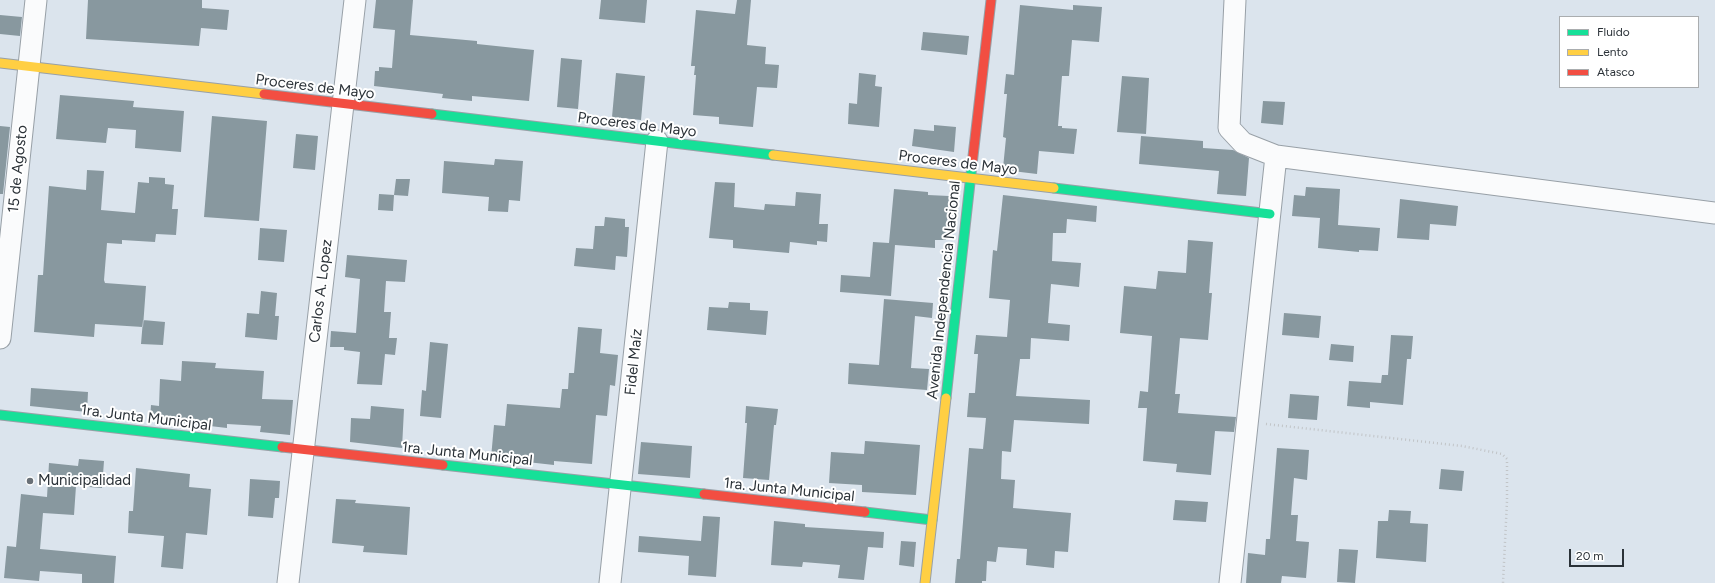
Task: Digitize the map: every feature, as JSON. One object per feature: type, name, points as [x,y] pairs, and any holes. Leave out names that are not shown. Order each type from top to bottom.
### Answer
[{"type":"street","name":"15 de Agosto","points":[[0,338],[36,0]]},
{"type":"street","name":"Carlos A. Lopez","points":[[288,583],[355,0]]},
{"type":"street","name":"Avenida Independencia Nacional","points":[[925,583],[991,0]]},
{"type":"street","points":[[1235,0],[1229,128],[1243,143],[1276,156],[1715,214]]},
{"type":"street","name":"Proceres de Mayo","points":[[0,63],[343,105],[1270,214]]},
{"type":"street","name":"Fidel Maíz","points":[[610,583],[657,141]]},
{"type":"street","points":[[1230,583],[1276,156]]},
{"type":"street","name":"1ra. Junta Municipal","points":[[0,415],[932,520]]},
{"type":"path","points":[[1247,422],[1462,446],[1502,454],[1507,459],[1507,501],[1503,583]]},
{"type":"building","points":[[88,0],[202,0],[202,8],[229,10],[227,30],[201,28],[199,46],[86,39]]},
{"type":"building","points":[[376,0],[413,0],[410,35],[477,41],[477,44],[534,50],[529,101],[472,96],[472,101],[442,98],[443,94],[374,86],[375,71],[379,71],[379,67],[392,68],[395,30],[373,28]]},
{"type":"building","points":[[601,0],[647,0],[645,23],[599,19]]},
{"type":"building","points":[[737,0],[751,0],[747,45],[766,47],[765,64],[779,65],[777,88],[757,87],[753,127],[719,124],[719,117],[693,115],[696,75],[694,75],[695,66],[691,66],[696,10],[735,14]]},
{"type":"building","points":[[1020,5],[1073,10],[1073,5],[1102,7],[1099,42],[1072,40],[1069,76],[1062,76],[1058,126],[1062,126],[1062,128],[1077,129],[1074,154],[1039,151],[1037,174],[1004,170],[1003,168],[1006,138],[1003,137],[1007,94],[1004,94],[1006,74],[1014,75]]},
{"type":"building","points":[[0,15],[22,17],[20,36],[0,34]]},
{"type":"building","points":[[923,32],[969,36],[967,55],[921,50]]},
{"type":"building","points":[[561,58],[582,60],[578,109],[557,107]]},
{"type":"building","points":[[616,73],[645,76],[641,120],[612,117]]},
{"type":"building","points":[[859,73],[876,75],[875,86],[882,87],[879,127],[848,124],[849,103],[857,104]]},
{"type":"building","points":[[1122,76],[1149,78],[1146,134],[1117,132]]},
{"type":"building","points":[[60,95],[134,101],[133,107],[184,111],[181,152],[135,148],[136,130],[108,128],[106,143],[56,139]]},
{"type":"building","points":[[1263,101],[1285,102],[1283,125],[1261,123]]},
{"type":"building","points":[[212,116],[267,121],[259,221],[204,217]]},
{"type":"building","points":[[934,125],[956,127],[954,152],[912,146],[914,129],[934,131]]},
{"type":"building","points":[[0,126],[10,127],[3,194],[0,194]]},
{"type":"building","points":[[296,134],[318,136],[315,170],[293,168]]},
{"type":"building","points":[[1141,136],[1203,141],[1203,148],[1233,150],[1249,158],[1246,196],[1217,194],[1219,171],[1139,164]]},
{"type":"building","points":[[495,159],[523,161],[520,201],[509,200],[508,212],[488,211],[489,197],[442,193],[444,161],[494,165]]},
{"type":"building","points":[[87,170],[104,171],[101,210],[135,213],[138,182],[149,183],[149,177],[165,178],[165,184],[174,185],[172,209],[178,209],[176,235],[156,234],[155,242],[122,240],[122,244],[107,243],[105,283],[146,286],[143,327],[95,324],[94,337],[34,332],[38,275],[43,275],[49,186],[86,190]]},
{"type":"building","points":[[396,179],[410,179],[408,196],[394,195]]},
{"type":"building","points":[[715,182],[735,183],[734,207],[764,210],[765,204],[795,206],[796,192],[821,194],[819,224],[828,224],[827,242],[817,241],[817,245],[790,242],[789,253],[733,248],[733,240],[709,238]]},
{"type":"building","points":[[1306,187],[1340,189],[1338,225],[1380,228],[1378,251],[1359,250],[1359,252],[1318,248],[1320,218],[1292,216],[1294,195],[1305,196]]},
{"type":"building","points":[[894,189],[928,192],[928,195],[949,196],[946,240],[935,240],[935,248],[895,245],[891,296],[840,292],[841,275],[870,277],[873,242],[889,243]]},
{"type":"building","points":[[379,194],[394,195],[393,211],[378,210]]},
{"type":"building","points":[[1003,195],[1097,206],[1096,222],[1067,219],[1066,233],[1053,233],[1052,261],[1081,263],[1079,287],[1051,284],[1048,323],[1070,325],[1069,341],[1031,338],[1030,359],[1020,359],[1016,396],[1090,400],[1089,424],[1014,420],[1011,452],[1002,451],[1001,479],[1015,480],[1013,508],[1071,513],[1068,552],[1055,551],[1054,568],[1026,565],[1027,549],[998,547],[996,562],[987,561],[986,581],[982,581],[982,583],[955,583],[957,559],[960,559],[969,448],[983,449],[986,418],[967,417],[969,393],[975,393],[978,354],[974,354],[976,335],[1007,337],[1010,300],[989,298],[993,250],[997,251]]},
{"type":"building","points":[[1400,199],[1458,206],[1456,226],[1430,224],[1429,240],[1397,238]]},
{"type":"building","points":[[605,217],[625,219],[625,227],[629,227],[627,257],[616,256],[615,270],[574,266],[576,248],[593,249],[595,226],[604,226]]},
{"type":"building","points":[[260,228],[287,230],[284,262],[258,260]]},
{"type":"building","points":[[1188,240],[1213,242],[1209,293],[1212,293],[1208,340],[1180,338],[1175,394],[1180,394],[1178,413],[1236,417],[1234,432],[1215,431],[1211,475],[1176,472],[1177,464],[1143,461],[1147,408],[1138,408],[1140,391],[1148,392],[1152,336],[1120,333],[1124,286],[1156,289],[1158,271],[1186,273]]},
{"type":"building","points":[[347,255],[407,260],[405,282],[386,281],[384,312],[391,312],[389,338],[397,338],[395,355],[385,354],[382,385],[357,384],[360,352],[344,350],[344,347],[330,347],[331,331],[356,333],[360,279],[345,277]]},
{"type":"building","points":[[261,291],[277,293],[275,316],[279,316],[277,340],[245,337],[247,313],[259,314]]},
{"type":"building","points":[[884,299],[933,303],[932,318],[915,316],[911,368],[929,369],[927,390],[848,384],[849,363],[879,365]]},
{"type":"building","points":[[729,302],[750,303],[750,310],[768,311],[766,335],[707,330],[709,307],[728,308]]},
{"type":"building","points":[[1284,313],[1321,316],[1319,338],[1282,335]]},
{"type":"building","points":[[143,320],[165,322],[163,345],[141,344]]},
{"type":"building","points":[[578,327],[602,329],[600,353],[618,355],[615,386],[610,385],[607,416],[596,415],[592,464],[554,461],[554,465],[491,458],[494,425],[505,426],[507,404],[560,408],[562,389],[568,389],[569,373],[574,373]]},
{"type":"building","points":[[1391,335],[1413,336],[1411,359],[1407,359],[1403,405],[1370,402],[1370,408],[1347,406],[1349,381],[1381,383],[1382,375],[1388,375]]},
{"type":"building","points":[[430,342],[448,344],[441,418],[420,416],[422,390],[426,391]]},
{"type":"building","points":[[1331,344],[1354,346],[1353,362],[1329,360]]},
{"type":"building","points":[[182,361],[216,363],[215,368],[264,371],[262,399],[293,400],[290,435],[260,432],[261,426],[227,424],[227,428],[150,419],[151,405],[159,406],[160,379],[181,381]]},
{"type":"building","points":[[31,388],[88,392],[87,412],[30,406]]},
{"type":"building","points":[[1290,394],[1319,396],[1317,420],[1288,418]]},
{"type":"building","points":[[371,406],[404,409],[402,448],[350,442],[351,418],[370,419]]},
{"type":"building","points":[[746,406],[778,409],[776,425],[774,425],[769,480],[743,478],[747,423],[745,423]]},
{"type":"building","points":[[865,441],[920,445],[916,495],[862,492],[862,485],[829,483],[831,452],[864,454]]},
{"type":"building","points":[[641,442],[692,446],[690,478],[638,474]]},
{"type":"building","points":[[1277,448],[1309,450],[1307,480],[1294,478],[1291,515],[1298,515],[1296,541],[1309,542],[1306,578],[1282,576],[1281,583],[1246,583],[1248,553],[1265,555],[1266,539],[1270,539]]},
{"type":"building","points":[[79,459],[104,461],[102,488],[76,486],[74,515],[43,513],[40,549],[116,556],[114,583],[82,583],[82,574],[40,571],[39,581],[4,578],[7,546],[16,547],[21,494],[47,497],[49,463],[78,466]]},
{"type":"building","points":[[136,468],[190,474],[189,487],[211,489],[207,535],[186,533],[183,569],[161,567],[164,536],[128,533],[129,511],[133,511]]},
{"type":"building","points":[[1441,469],[1464,471],[1462,491],[1439,489]]},
{"type":"building","points":[[250,479],[280,481],[279,498],[275,498],[273,518],[248,516]]},
{"type":"building","points":[[336,499],[356,500],[355,503],[410,507],[407,555],[363,552],[364,546],[332,543]]},
{"type":"building","points":[[1175,500],[1208,502],[1206,522],[1173,520]]},
{"type":"building","points":[[1389,510],[1411,511],[1410,523],[1428,524],[1426,562],[1376,558],[1378,521],[1388,521]]},
{"type":"building","points":[[703,516],[720,517],[716,577],[688,575],[689,556],[638,552],[639,536],[701,541]]},
{"type":"building","points":[[774,521],[805,524],[805,527],[884,532],[883,548],[868,547],[864,580],[838,578],[840,565],[803,562],[802,567],[771,565]]},
{"type":"building","points":[[901,541],[916,542],[914,567],[899,565]]},
{"type":"building","points":[[1339,549],[1358,550],[1355,583],[1337,582]]},
{"type":"traffic: fast","points":[[432,114],[773,155]]},
{"type":"traffic: fast","points":[[946,398],[972,165]]},
{"type":"traffic: fast","points":[[1054,188],[1270,214]]},
{"type":"traffic: fast","points":[[0,415],[282,447]]},
{"type":"traffic: fast","points":[[443,465],[704,494]]},
{"type":"traffic: fast","points":[[865,512],[932,520]]},
{"type":"traffic: slow","points":[[0,63],[264,94]]},
{"type":"traffic: slow","points":[[773,155],[1054,188]]},
{"type":"traffic: slow","points":[[925,583],[946,398]]},
{"type":"traffic: jam","points":[[972,165],[991,0]]},
{"type":"traffic: jam","points":[[264,94],[432,114]]},
{"type":"traffic: jam","points":[[282,447],[443,465]]},
{"type":"traffic: jam","points":[[704,494],[865,512]]},
{"type":"place","name":"Municipalidad","points":[[30,481]]}]
